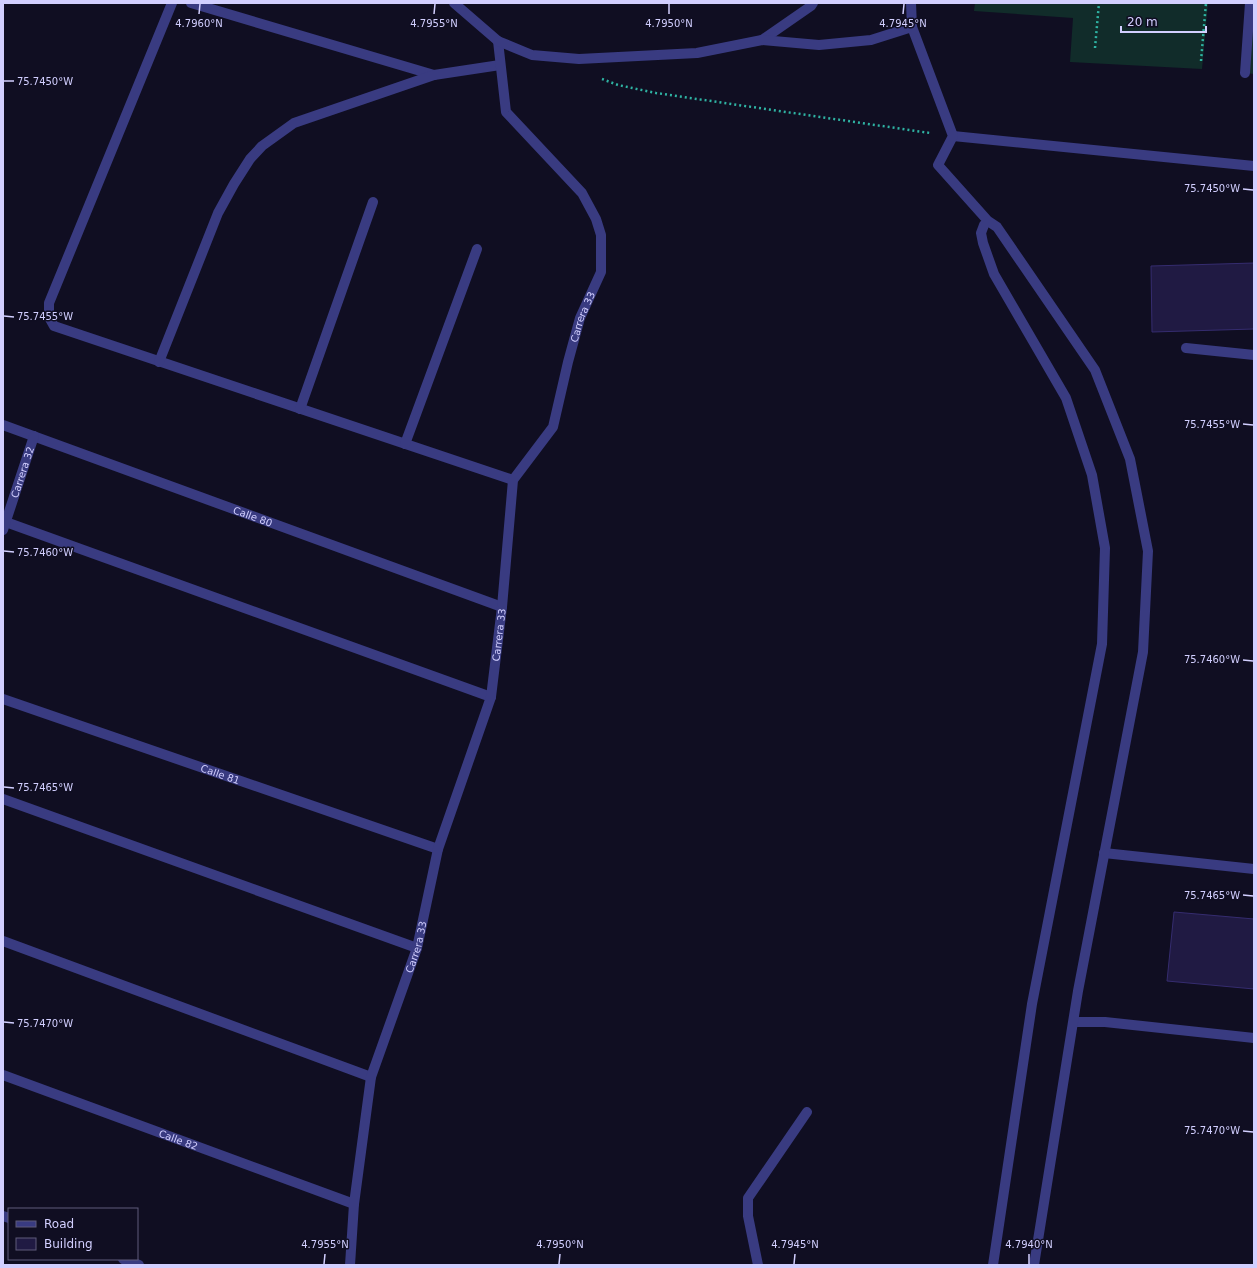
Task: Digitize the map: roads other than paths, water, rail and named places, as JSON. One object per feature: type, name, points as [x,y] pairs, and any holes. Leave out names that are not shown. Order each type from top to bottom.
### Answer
[{"type":"street","points":[[172,3],[49,304],[49,317],[54,326],[513,480]]},
{"type":"street","points":[[191,3],[434,75]]},
{"type":"street","points":[[454,3],[498,41],[532,55],[579,59],[697,53],[762,40],[819,45],[871,40],[912,27]]},
{"type":"street","points":[[762,40],[812,6],[813,3]]},
{"type":"street","points":[[911,3],[912,27],[953,136],[938,165],[988,221],[997,227],[1095,370],[1130,459],[1148,551],[1143,652],[1104,854],[1074,1022],[1034,1265]]},
{"type":"street","points":[[1245,73],[1250,3]]},
{"type":"street","name":"Carrera 33","points":[[350,1265],[354,1204],[371,1077],[417,948],[438,849],[490,697],[502,607],[513,480],[553,427],[580,318],[601,272],[601,235],[596,219],[582,193],[506,112],[498,41]]},
{"type":"street","points":[[159,362],[218,213],[250,158],[262,146],[294,123],[434,75],[500,65]]},
{"type":"street","points":[[953,136],[1254,166]]},
{"type":"street","points":[[300,409],[373,202]]},
{"type":"street","points":[[988,221],[984,225],[981,233],[994,274],[1066,398],[1092,475],[1105,548],[1102,644],[1032,1004],[993,1265]]},
{"type":"street","points":[[405,444],[477,248]]},
{"type":"street","points":[[1186,348],[1254,355]]},
{"type":"street","name":"Calle 80","points":[[3,425],[502,607]]},
{"type":"street","name":"Carrera 32","points":[[4,524],[34,436]]},
{"type":"street","points":[[4,524],[490,697]]},
{"type":"street","name":"Calle 81","points":[[3,699],[438,849]]},
{"type":"street","points":[[3,799],[417,948]]},
{"type":"street","points":[[1104,854],[1254,869]]},
{"type":"street","points":[[3,942],[371,1077]]},
{"type":"street","points":[[1074,1022],[1105,1022],[1254,1038]]},
{"type":"street","name":"Calle 82","points":[[3,1075],[354,1204]]},
{"type":"street","points":[[758,1265],[748,1216],[748,1198],[807,1112]]},
{"type":"street","points":[[126,1260],[139,1265]]}]
